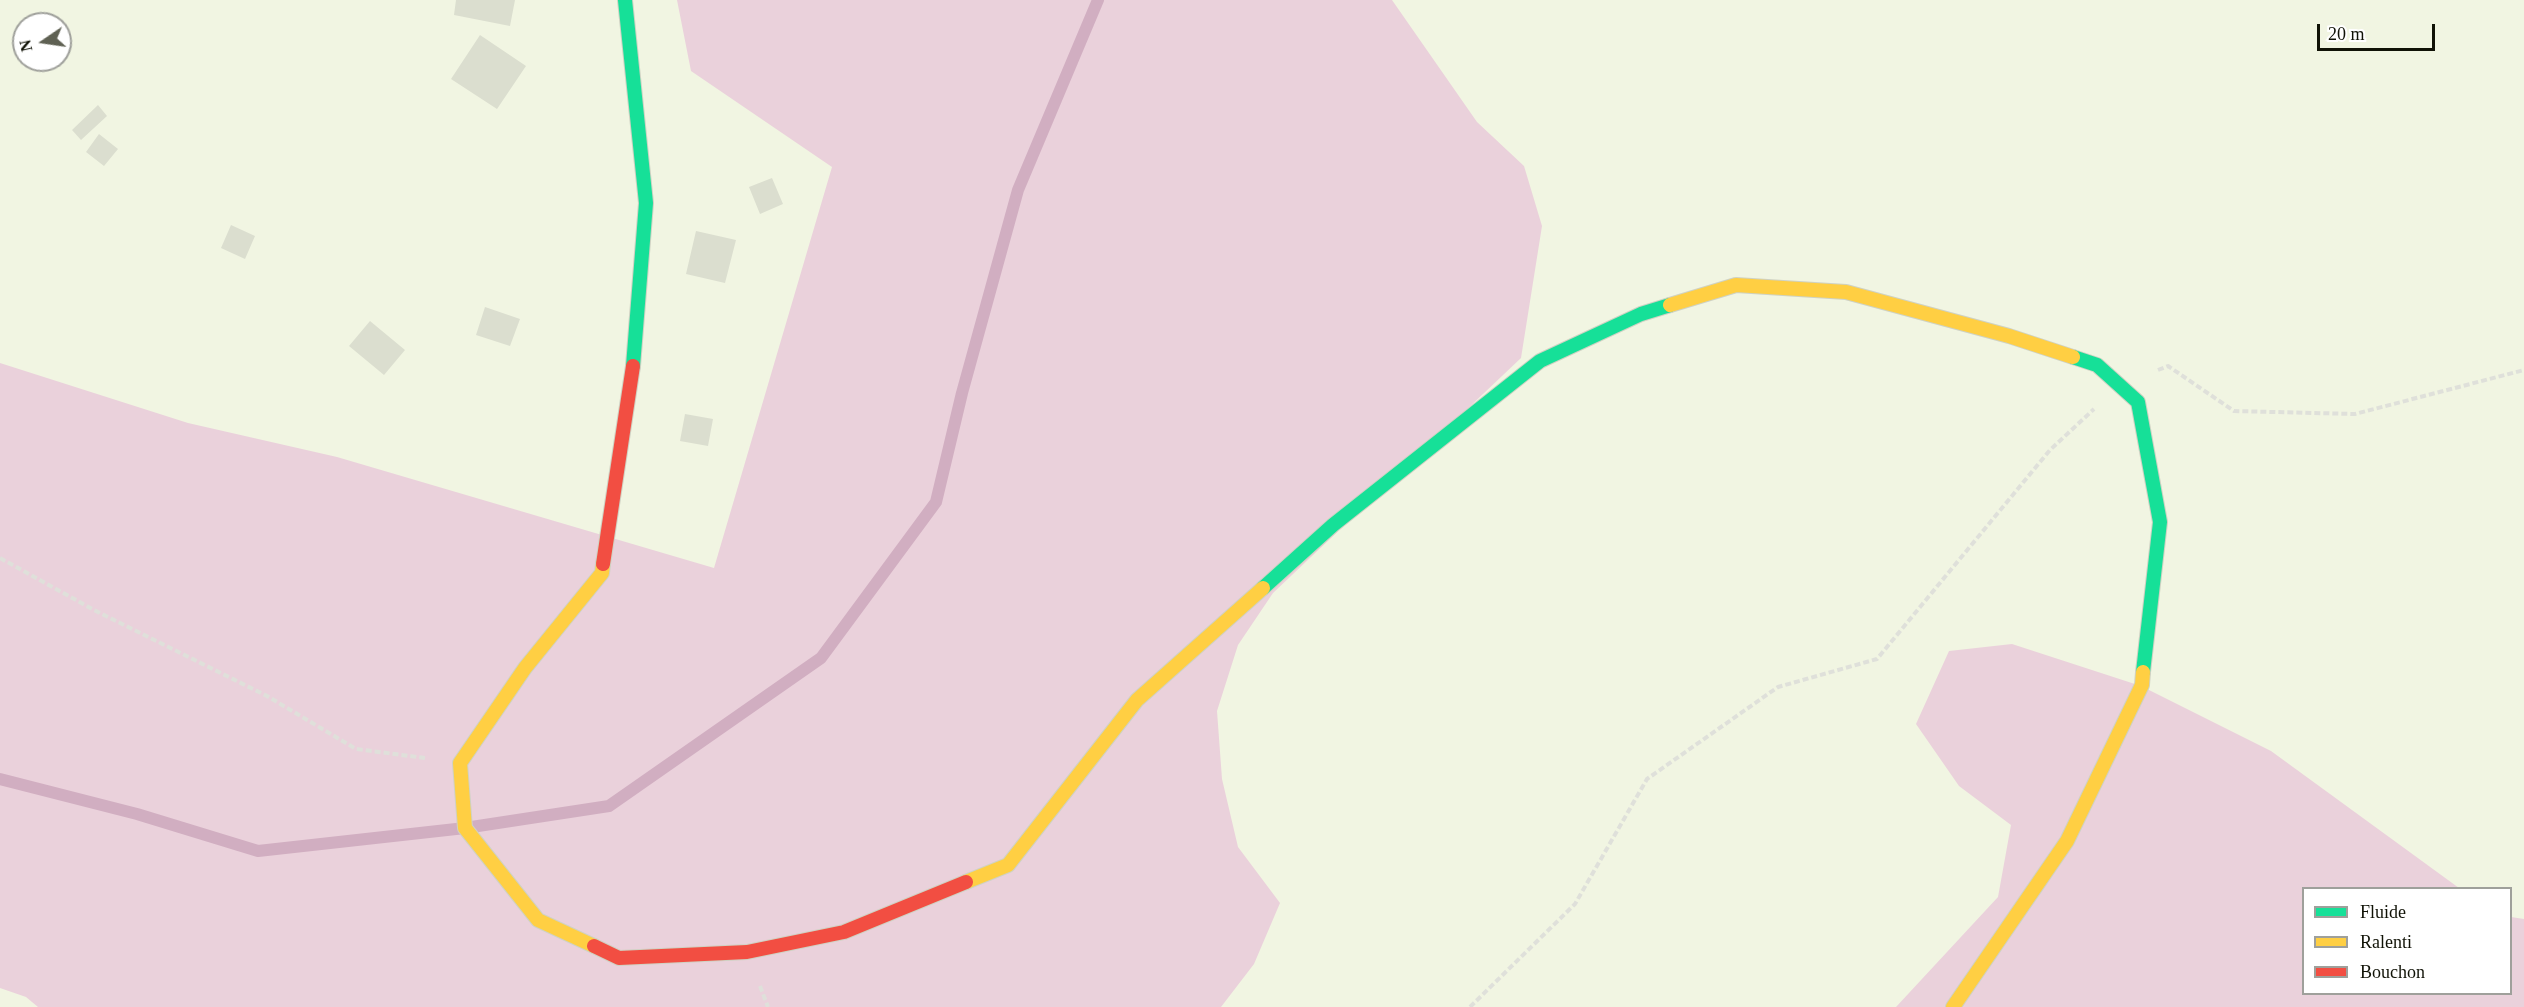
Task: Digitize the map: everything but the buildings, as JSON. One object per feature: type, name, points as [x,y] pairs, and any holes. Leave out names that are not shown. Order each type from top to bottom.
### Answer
[{"type":"street","points":[[625,0],[646,203],[634,362],[602,573],[525,668],[460,763],[465,828],[538,920],[619,958],[747,952],[844,932],[1008,865],[1137,700],[1332,525],[1540,361],[1641,314],[1736,285],[1846,292],[2009,336],[2097,364],[2138,402],[2160,522],[2142,685],[2067,841],[1953,1007]]},
{"type":"path","points":[[1470,1007],[1575,904],[1647,779],[1778,687],[1877,659],[2050,450],[2119,385],[2168,366],[2234,411],[2355,414],[2524,370]]},
{"type":"path","points":[[0,558],[94,610],[267,696],[356,749],[460,763]]},
{"type":"shaded area","points":[[677,0],[1392,0],[1477,122],[1524,166],[1542,226],[1521,358],[1273,593],[1238,645],[1217,711],[1222,779],[1238,847],[1280,903],[1254,964],[1221,1007],[38,1007],[26,997],[0,988],[0,363],[188,423],[337,457],[714,568],[832,167],[691,71]]},
{"type":"shaded area","points":[[2012,644],[2141,686],[2271,751],[2458,887],[2302,887],[2302,995],[2512,995],[2512,917],[2524,919],[2524,1007],[1896,1007],[1998,897],[2011,825],[1959,786],[1916,724],[1949,651]]},
{"type":"waterway","points":[[0,779],[137,814],[258,851],[465,828],[609,806],[821,658],[936,502],[962,393],[1018,190],[1098,0]]},
{"type":"traffic: fast","points":[[625,0],[646,203],[633,366]]},
{"type":"traffic: fast","points":[[1263,588],[1333,525],[1540,361],[1641,314],[1670,305]]},
{"type":"traffic: fast","points":[[2073,357],[2097,365],[2138,402],[2160,522],[2143,672]]},
{"type":"traffic: slow","points":[[1670,305],[1736,285],[1846,292],[2009,336],[2073,357]]},
{"type":"traffic: slow","points":[[594,946],[538,920],[465,828],[460,763],[525,668],[602,573],[603,564]]},
{"type":"traffic: slow","points":[[966,882],[1008,865],[1137,700],[1263,588]]},
{"type":"traffic: slow","points":[[1953,1007],[2067,841],[2142,685],[2143,672]]},
{"type":"traffic: jam","points":[[603,564],[633,366]]},
{"type":"traffic: jam","points":[[594,946],[619,958],[747,952],[844,932],[966,882]]}]
